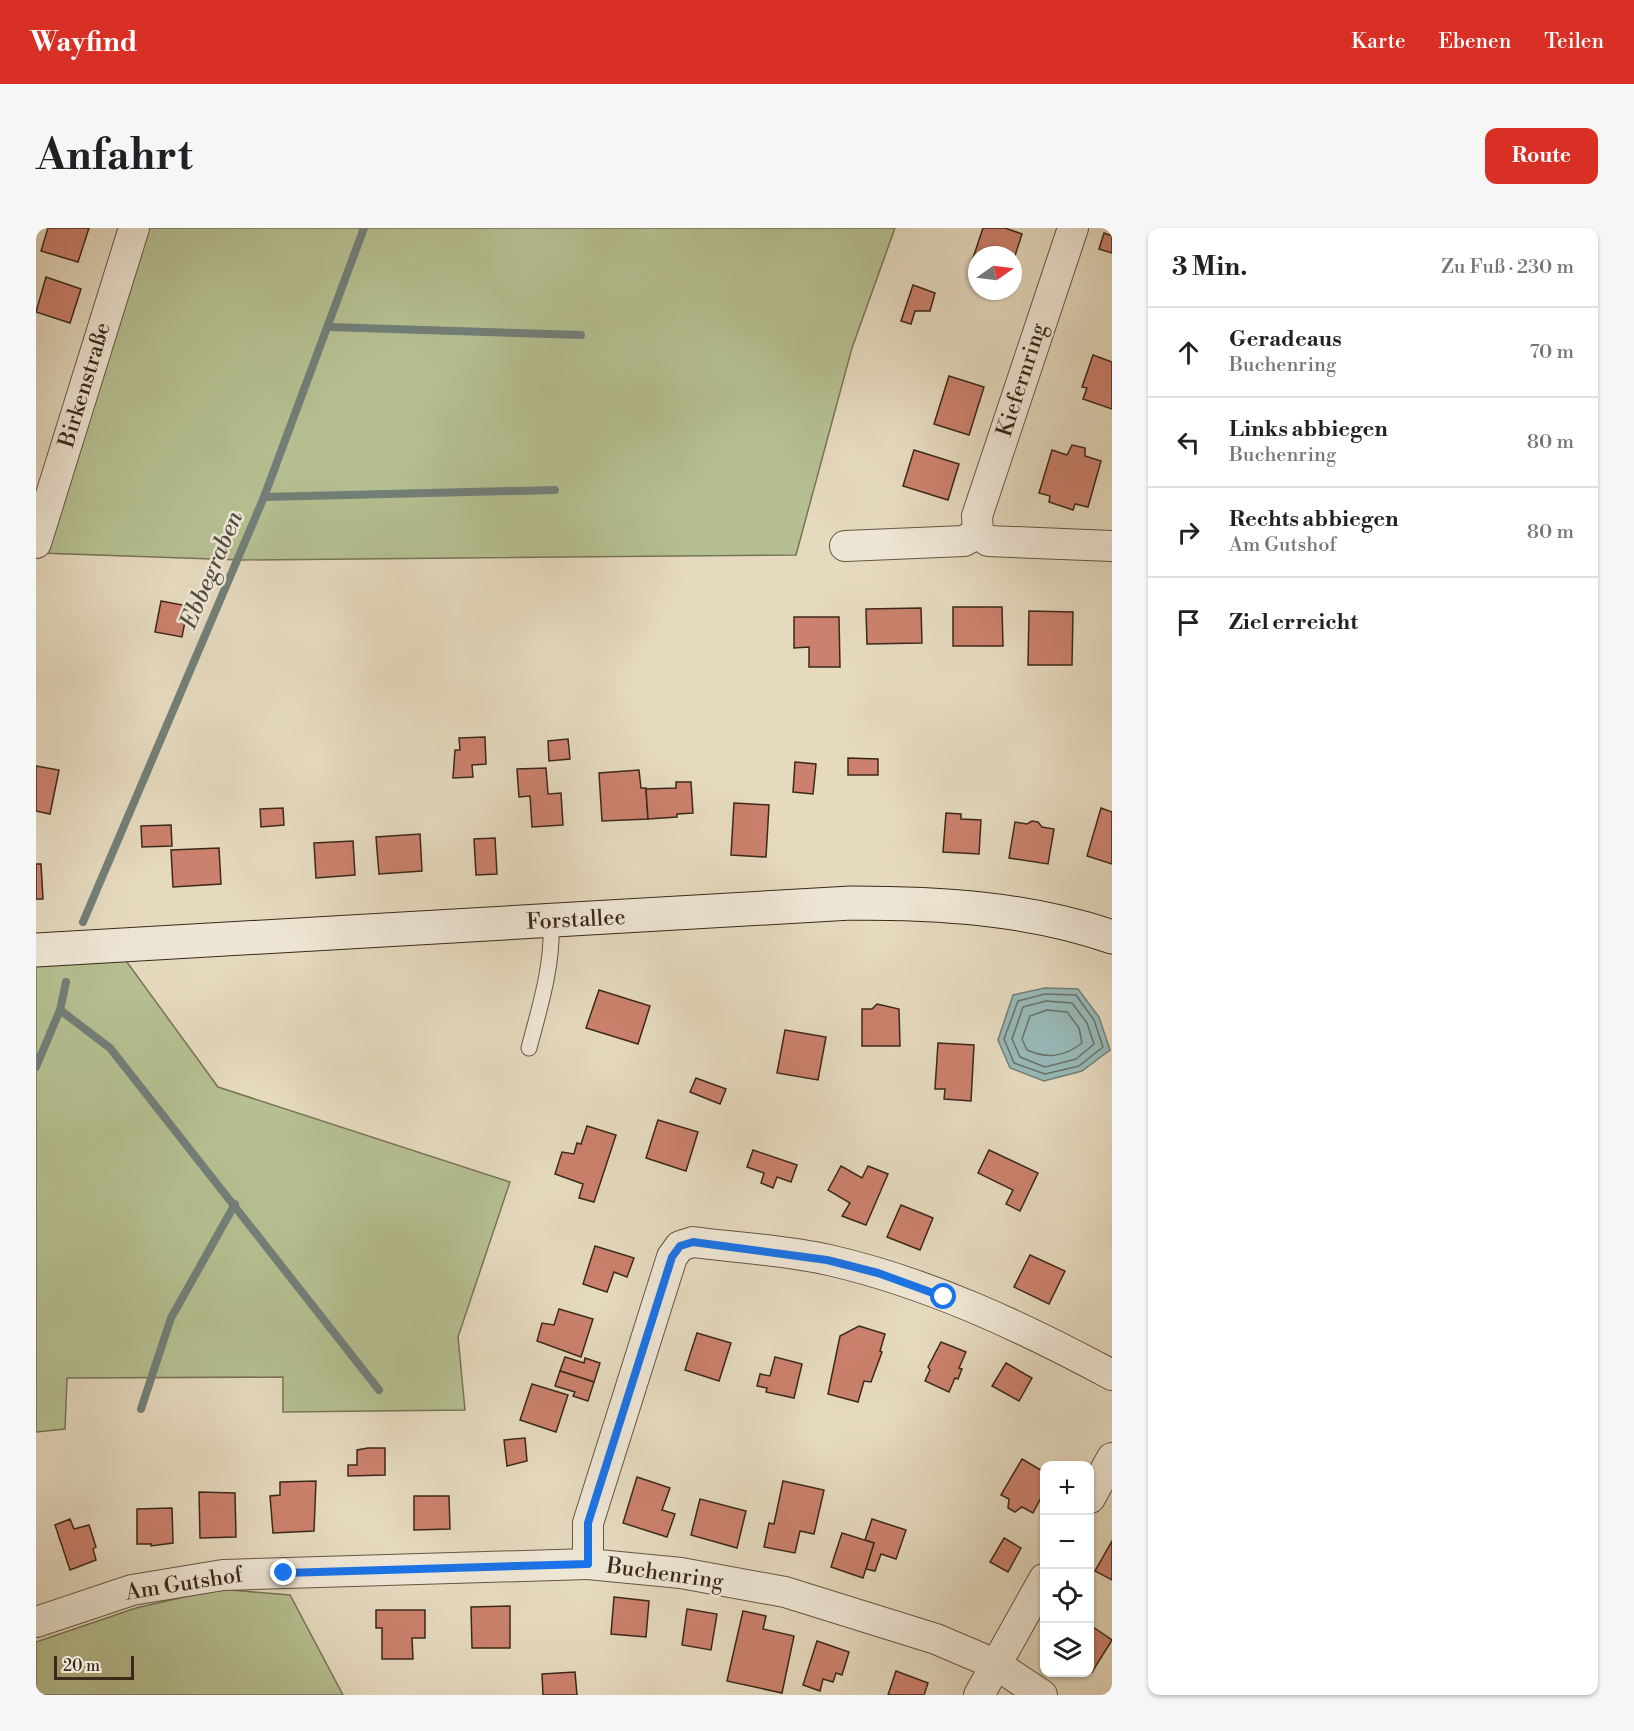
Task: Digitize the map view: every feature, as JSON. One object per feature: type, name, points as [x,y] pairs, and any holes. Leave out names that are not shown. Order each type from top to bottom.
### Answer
[{"type":"street","name":"Birkenstraße","points":[[36,543],[134,228]]},
{"type":"street","name":"Kiefernring","points":[[978,533],[977,516],[1073,228]]},
{"type":"street","points":[[845,546],[964,541],[978,533],[988,541],[1112,546]]},
{"type":"street","name":"Forstallee","points":[[36,950],[837,904],[899,903],[943,905],[1038,917],[1112,937]]},
{"type":"street","name":"Buchenring","points":[[1042,1695],[997,1665],[936,1639],[785,1592],[681,1574],[588,1564],[588,1523],[672,1257],[680,1246],[693,1242],[827,1260],[878,1273],[995,1316],[1049,1341],[1112,1375]]},
{"type":"street","points":[[1094,1489],[1112,1458]]},
{"type":"street","name":"Am Gutshof","points":[[36,1622],[132,1590],[223,1575],[588,1564]]},
{"type":"street","points":[[979,1695],[1040,1586]]},
{"type":"lane","points":[[529,1048],[549,971],[552,947],[551,922]]},
{"type":"green space","points":[[143,228],[895,228],[852,348],[796,555],[241,560],[40,553]]},
{"type":"green space","points":[[124,958],[218,1087],[510,1182],[458,1337],[465,1410],[283,1412],[283,1377],[67,1378],[65,1429],[36,1432],[36,964]]},
{"type":"green space","points":[[219,1589],[290,1595],[343,1695],[36,1695],[36,1642],[136,1608]]},
{"type":"water","points":[[1045,988],[1078,989],[1099,1017],[1110,1050],[1082,1071],[1044,1081],[1010,1068],[998,1040],[1013,995]]},
{"type":"building","points":[[48,228],[89,228],[78,262],[41,251]]},
{"type":"building","points":[[983,228],[1005,228],[1022,234],[1018,246],[977,246]]},
{"type":"building","points":[[1104,233],[1112,236],[1112,253],[1099,249]]},
{"type":"building","points":[[46,277],[81,289],[70,323],[36,312]]},
{"type":"building","points":[[913,285],[935,293],[930,311],[915,311],[911,324],[901,321]]},
{"type":"building","points":[[1093,355],[1112,362],[1112,409],[1083,399],[1087,388],[1082,387]]},
{"type":"building","points":[[949,376],[984,387],[969,435],[934,424]]},
{"type":"building","points":[[1072,445],[1085,448],[1085,456],[1101,461],[1088,507],[1075,504],[1073,510],[1049,502],[1050,496],[1039,493],[1052,450],[1067,455]]},
{"type":"building","points":[[914,450],[959,464],[948,500],[903,486]]},
{"type":"building","points":[[161,601],[188,606],[182,637],[155,632]]},
{"type":"building","points":[[953,607],[1002,607],[1003,646],[953,646]]},
{"type":"building","points":[[921,608],[922,643],[867,644],[866,609]]},
{"type":"building","points":[[1029,611],[1073,612],[1072,665],[1028,665]]},
{"type":"building","points":[[794,617],[839,617],[840,667],[809,667],[809,647],[794,648]]},
{"type":"building","points":[[485,737],[486,764],[472,765],[473,777],[453,778],[455,750],[460,750],[459,738]]},
{"type":"building","points":[[568,739],[570,759],[549,761],[548,741]]},
{"type":"building","points":[[848,758],[878,759],[878,775],[848,775]]},
{"type":"building","points":[[795,762],[816,764],[813,794],[793,792]]},
{"type":"building","points":[[36,766],[59,770],[50,814],[36,811]]},
{"type":"building","points":[[546,768],[548,794],[561,793],[563,825],[532,827],[530,796],[519,797],[517,769]]},
{"type":"building","points":[[639,770],[641,788],[646,788],[648,819],[602,821],[599,773]]},
{"type":"building","points":[[676,782],[691,782],[693,813],[677,814],[677,817],[648,819],[646,789],[676,788]]},
{"type":"building","points":[[734,803],[769,805],[766,857],[731,855]]},
{"type":"building","points":[[283,808],[284,825],[261,827],[260,809]]},
{"type":"building","points":[[1101,808],[1112,812],[1112,864],[1087,856]]},
{"type":"building","points":[[946,813],[961,814],[961,819],[981,820],[979,854],[943,852]]},
{"type":"building","points":[[1032,821],[1038,822],[1042,827],[1054,829],[1048,864],[1009,858],[1015,822],[1027,824]]},
{"type":"building","points":[[171,825],[172,846],[142,847],[141,826]]},
{"type":"building","points":[[420,834],[422,871],[379,874],[376,837]]},
{"type":"building","points":[[495,838],[497,874],[476,875],[474,839]]},
{"type":"building","points":[[353,841],[355,875],[316,878],[314,843]]},
{"type":"building","points":[[219,848],[221,884],[173,887],[171,850]]},
{"type":"building","points":[[36,864],[41,864],[43,899],[36,899]]},
{"type":"building","points":[[599,990],[650,1006],[638,1044],[586,1028]]},
{"type":"building","points":[[877,1004],[899,1009],[900,1046],[862,1046],[862,1009],[872,1009]]},
{"type":"building","points":[[785,1030],[826,1037],[818,1080],[777,1073]]},
{"type":"building","points":[[938,1043],[974,1045],[971,1101],[944,1099],[945,1089],[935,1089]]},
{"type":"building","points":[[696,1078],[726,1089],[720,1104],[690,1092]]},
{"type":"building","points":[[658,1120],[698,1132],[686,1171],[646,1158]]},
{"type":"building","points":[[587,1126],[616,1135],[594,1202],[579,1198],[583,1184],[555,1174],[562,1152],[574,1154],[577,1143],[581,1144]]},
{"type":"building","points":[[753,1150],[797,1165],[791,1182],[777,1177],[773,1188],[761,1183],[764,1173],[747,1167]]},
{"type":"building","points":[[989,1150],[1038,1173],[1020,1211],[1006,1204],[1013,1190],[978,1173]]},
{"type":"building","points":[[841,1166],[862,1178],[868,1166],[888,1174],[866,1225],[842,1216],[850,1203],[828,1190]]},
{"type":"building","points":[[901,1205],[933,1218],[920,1250],[887,1237]]},
{"type":"building","points":[[595,1246],[634,1258],[627,1277],[614,1272],[607,1292],[583,1284]]},
{"type":"building","points":[[1030,1255],[1065,1271],[1049,1304],[1014,1287]]},
{"type":"building","points":[[559,1309],[593,1319],[581,1357],[537,1341],[542,1323],[554,1325]]},
{"type":"building","points":[[859,1326],[885,1334],[880,1351],[882,1352],[871,1382],[864,1381],[858,1402],[828,1394],[840,1336]]},
{"type":"building","points":[[697,1333],[731,1343],[719,1381],[685,1370]]},
{"type":"building","points":[[941,1342],[966,1352],[959,1368],[962,1369],[958,1379],[955,1378],[949,1392],[925,1381],[930,1370],[928,1367]]},
{"type":"building","points":[[565,1357],[584,1363],[585,1358],[600,1363],[594,1382],[560,1371]]},
{"type":"building","points":[[775,1357],[802,1364],[794,1398],[766,1392],[767,1388],[757,1386],[760,1374],[770,1376]]},
{"type":"building","points":[[1006,1363],[1032,1378],[1019,1401],[992,1386]]},
{"type":"building","points":[[560,1371],[594,1382],[588,1401],[573,1396],[575,1392],[555,1386]]},
{"type":"building","points":[[532,1384],[568,1395],[556,1432],[520,1420]]},
{"type":"building","points":[[525,1438],[527,1461],[507,1466],[504,1440]]},
{"type":"building","points":[[385,1448],[385,1475],[348,1476],[348,1465],[357,1465],[357,1450]]},
{"type":"building","points":[[1022,1459],[1040,1470],[1040,1500],[1033,1513],[1022,1507],[1015,1512],[1008,1508],[1009,1499],[1001,1495]]},
{"type":"building","points":[[637,1477],[670,1488],[662,1510],[675,1514],[667,1537],[623,1523]]},
{"type":"building","points":[[316,1481],[314,1531],[273,1533],[270,1496],[280,1495],[280,1482]]},
{"type":"building","points":[[783,1481],[824,1490],[814,1534],[800,1531],[795,1553],[764,1547],[769,1523],[774,1524]]},
{"type":"building","points":[[199,1492],[235,1493],[236,1537],[200,1538]]},
{"type":"building","points":[[414,1496],[449,1496],[450,1529],[414,1530]]},
{"type":"building","points":[[700,1499],[746,1511],[737,1548],[691,1535]]},
{"type":"building","points":[[172,1508],[173,1543],[151,1546],[151,1544],[137,1544],[137,1509]]},
{"type":"building","points":[[70,1519],[74,1529],[89,1525],[96,1547],[93,1549],[96,1560],[70,1570],[55,1525]]},
{"type":"building","points":[[872,1519],[906,1530],[896,1559],[881,1554],[875,1571],[866,1569],[874,1543],[865,1540]]},
{"type":"building","points":[[842,1533],[874,1543],[863,1578],[831,1567]]},
{"type":"building","points":[[1004,1538],[1021,1548],[1008,1572],[990,1562]]},
{"type":"building","points":[[1112,1541],[1112,1580],[1095,1571]]},
{"type":"building","points":[[614,1597],[649,1601],[646,1637],[611,1634]]},
{"type":"building","points":[[510,1606],[510,1648],[472,1648],[471,1607]]},
{"type":"building","points":[[687,1609],[717,1614],[711,1650],[682,1645]]},
{"type":"building","points":[[376,1610],[425,1610],[425,1638],[412,1638],[413,1659],[382,1659],[382,1628],[376,1628]]},
{"type":"building","points":[[743,1611],[766,1616],[763,1629],[794,1636],[782,1693],[727,1681]]},
{"type":"building","points":[[1094,1628],[1112,1640],[1094,1669]]},
{"type":"building","points":[[817,1641],[849,1652],[842,1675],[836,1673],[833,1682],[823,1679],[820,1691],[803,1685]]},
{"type":"building","points":[[896,1671],[928,1683],[924,1695],[888,1695]]},
{"type":"building","points":[[575,1672],[577,1695],[543,1695],[542,1674]]},
{"type":"waterway","name":"Ebbegraben","points":[[83,922],[264,497],[364,228]]},
{"type":"waterway","points":[[329,327],[581,335]]},
{"type":"waterway","points":[[264,497],[555,490]]},
{"type":"waterway","name":"Ebbegraben","points":[[36,1067],[60,1010],[66,982]]},
{"type":"waterway","points":[[60,1010],[110,1048],[379,1390]]},
{"type":"waterway","points":[[141,1409],[171,1318],[235,1204]]},
{"type":"route","points":[[284,1573],[518,1568],[588,1564],[588,1523],[672,1257],[680,1246],[693,1242],[827,1260],[878,1273],[944,1297]]}]
